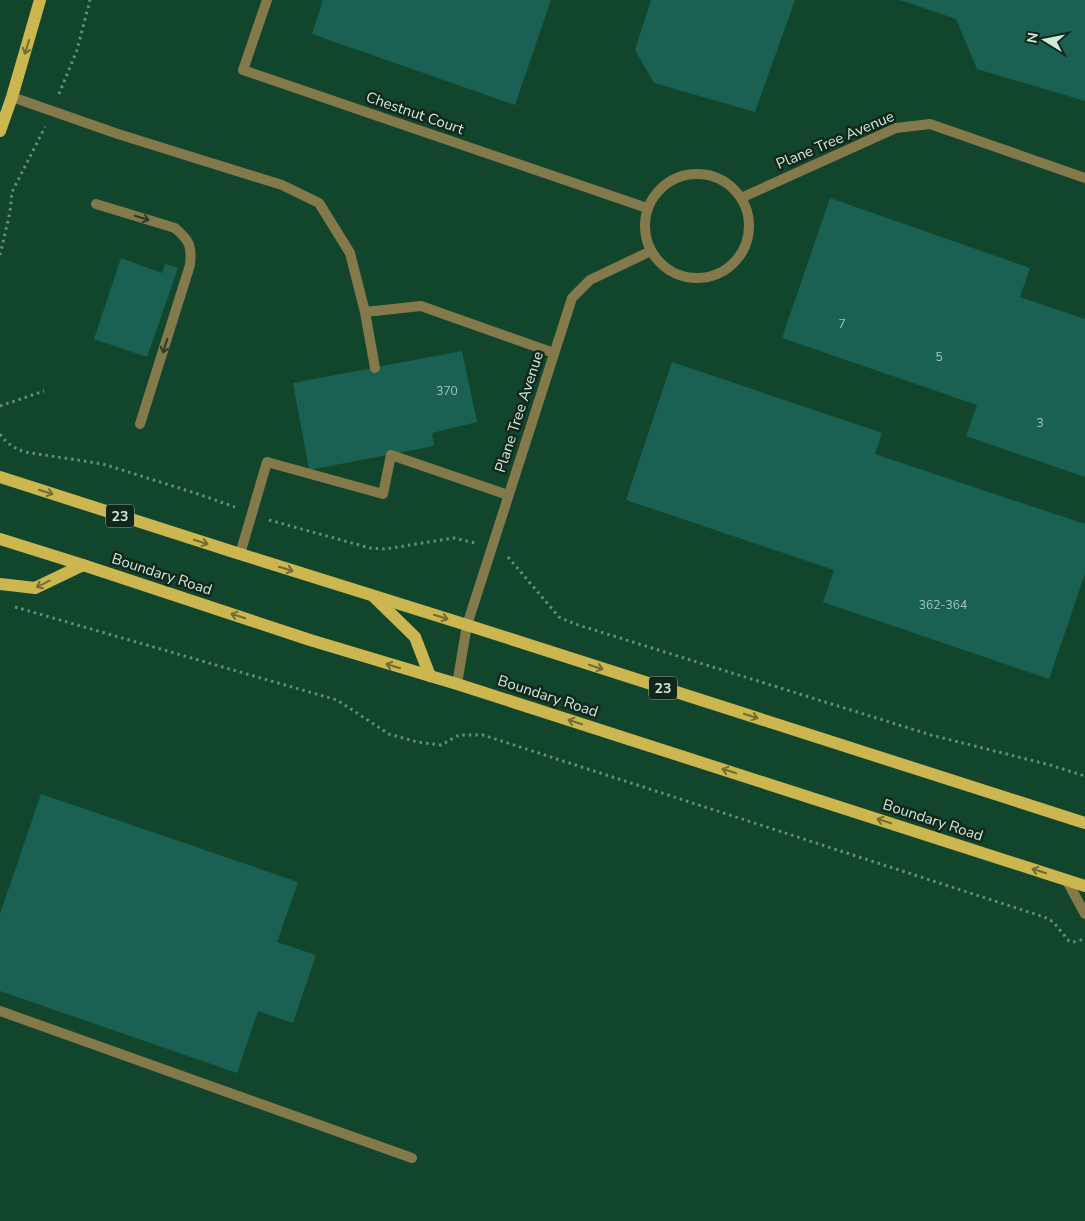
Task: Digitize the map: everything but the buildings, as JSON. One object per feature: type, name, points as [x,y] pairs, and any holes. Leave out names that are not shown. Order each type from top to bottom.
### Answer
[{"type":"main road","points":[[0,131],[12,97],[40,0]]},
{"type":"main road","name":"23","points":[[0,477],[1085,823]]},
{"type":"main road","name":"Boundary Road","points":[[0,539],[310,640],[457,684],[1085,886]]},
{"type":"main road","points":[[0,584],[35,588],[83,565]]},
{"type":"main road","points":[[372,596],[415,637],[430,676]]},
{"type":"street","name":"Chestnut Court","points":[[267,0],[243,70],[647,208]]},
{"type":"street","points":[[12,97],[118,134],[282,185],[319,203],[350,253],[365,312],[375,368]]},
{"type":"street","name":"Plane Tree Avenue","points":[[741,198],[896,128],[930,124],[1085,178]]},
{"type":"street","points":[[688,174],[707,174],[723,181],[741,198],[748,214],[748,233],[742,251],[731,265],[716,275],[695,278],[678,275],[662,265],[651,251],[645,234],[647,208],[657,192],[670,180],[688,174]]},
{"type":"street","points":[[96,204],[175,228],[186,237],[192,252],[190,265],[140,424]]},
{"type":"street","name":"Plane Tree Avenue","points":[[457,684],[467,625],[572,298],[590,280],[651,251]]},
{"type":"street","points":[[365,312],[421,306],[554,353]]},
{"type":"street","points":[[240,554],[268,462],[384,494],[391,454],[508,495]]},
{"type":"street","points":[[1066,880],[1085,914]]},
{"type":"street","points":[[0,1012],[412,1158]]},
{"type":"path","points":[[0,255],[10,212],[12,192],[44,131],[50,110],[77,50],[90,0]]},
{"type":"path","points":[[0,406],[44,391]]},
{"type":"path","points":[[0,434],[4,441],[14,448],[25,452],[103,464],[195,492],[252,514],[370,548],[385,549],[454,538],[466,540],[491,548],[509,558],[558,617],[575,624],[931,735],[1050,765],[1085,776]]},
{"type":"path","points":[[6,604],[336,700],[389,734],[417,742],[442,745],[458,735],[483,735],[1041,916],[1054,923],[1069,941],[1085,940]]}]
